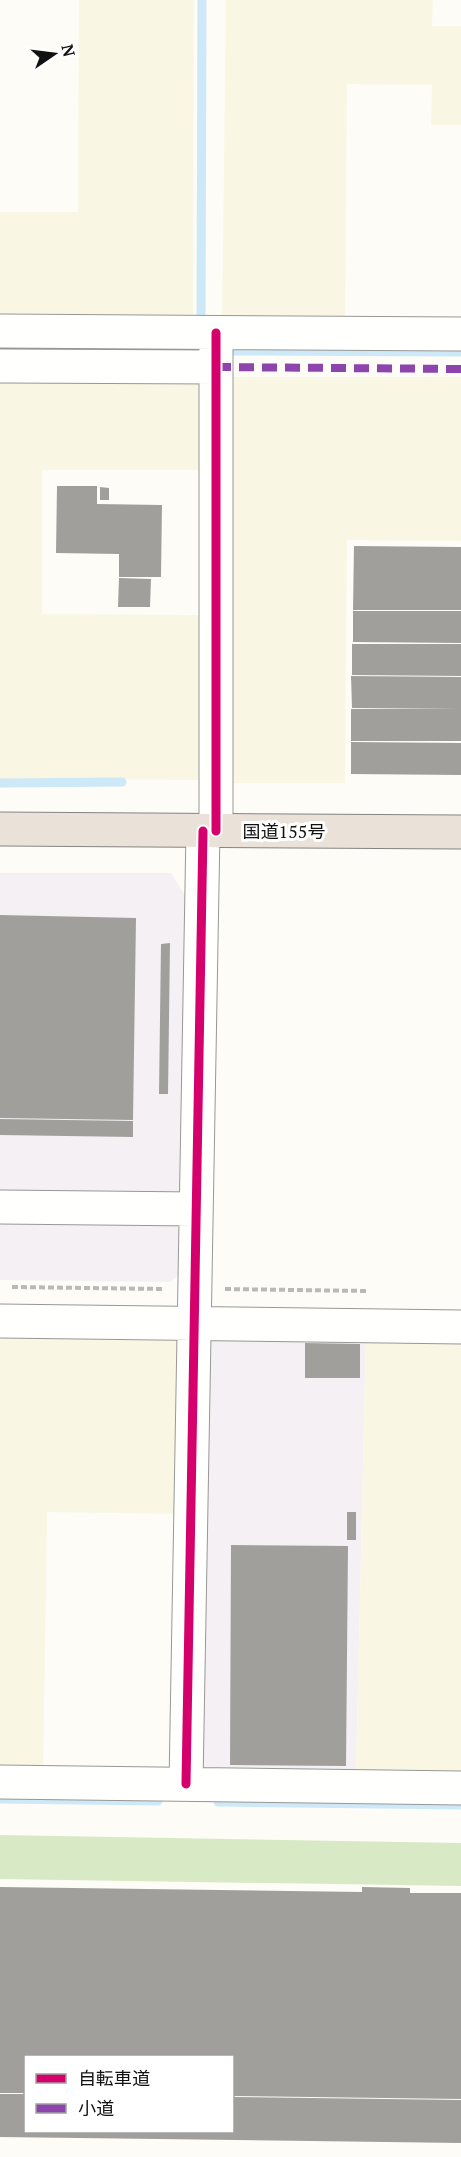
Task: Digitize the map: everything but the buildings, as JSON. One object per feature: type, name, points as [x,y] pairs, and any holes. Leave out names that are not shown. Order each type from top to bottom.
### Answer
[{"type":"highway","name":"国道155号","points":[[0,829],[461,832]]},
{"type":"street","points":[[0,331],[461,334]]},
{"type":"street","points":[[186,1784],[194,1289],[209,831],[216,333]]},
{"type":"street","points":[[0,366],[216,367]]},
{"type":"street","points":[[0,1207],[196,1209]]},
{"type":"street","points":[[0,1321],[461,1327]]},
{"type":"street","points":[[0,1782],[461,1788]]},
{"type":"path","points":[[11,1287],[368,1291]]},
{"type":"shaded area","points":[[79,0],[194,0],[193,326],[0,326],[0,212],[78,212]]},
{"type":"shaded area","points":[[226,0],[433,0],[432,26],[461,26],[461,125],[431,125],[432,85],[347,84],[345,328],[222,326]]},
{"type":"shaded area","points":[[0,377],[210,379],[209,470],[42,470],[42,614],[202,615],[201,780],[0,779]]},
{"type":"shaded area","points":[[228,377],[461,377],[461,541],[347,540],[345,783],[234,783],[226,775]]},
{"type":"shaded area","points":[[0,873],[171,873],[186,897],[179,1274],[171,1282],[0,1280]]},
{"type":"shaded area","points":[[214,1334],[366,1335],[356,1775],[202,1769],[204,1344]]},
{"type":"shaded area","points":[[366,1335],[461,1336],[461,1782],[356,1775]]},
{"type":"shaded area","points":[[0,1336],[180,1339],[178,1514],[47,1512],[43,1776],[0,1776]]},
{"type":"green space","points":[[0,1835],[461,1843],[461,1886],[0,1879]]},
{"type":"waterway","points":[[201,323],[202,0]]},
{"type":"waterway","points":[[233,351],[461,352]]},
{"type":"waterway","points":[[0,783],[122,782]]},
{"type":"waterway","points":[[0,1799],[158,1801]]},
{"type":"waterway","points":[[218,1802],[461,1805]]},
{"type":"marked path","points":[[216,367],[461,369]]},
{"type":"cycle path","points":[[216,333],[216,831]]},
{"type":"cycle path","points":[[186,1784],[203,831]]}]
